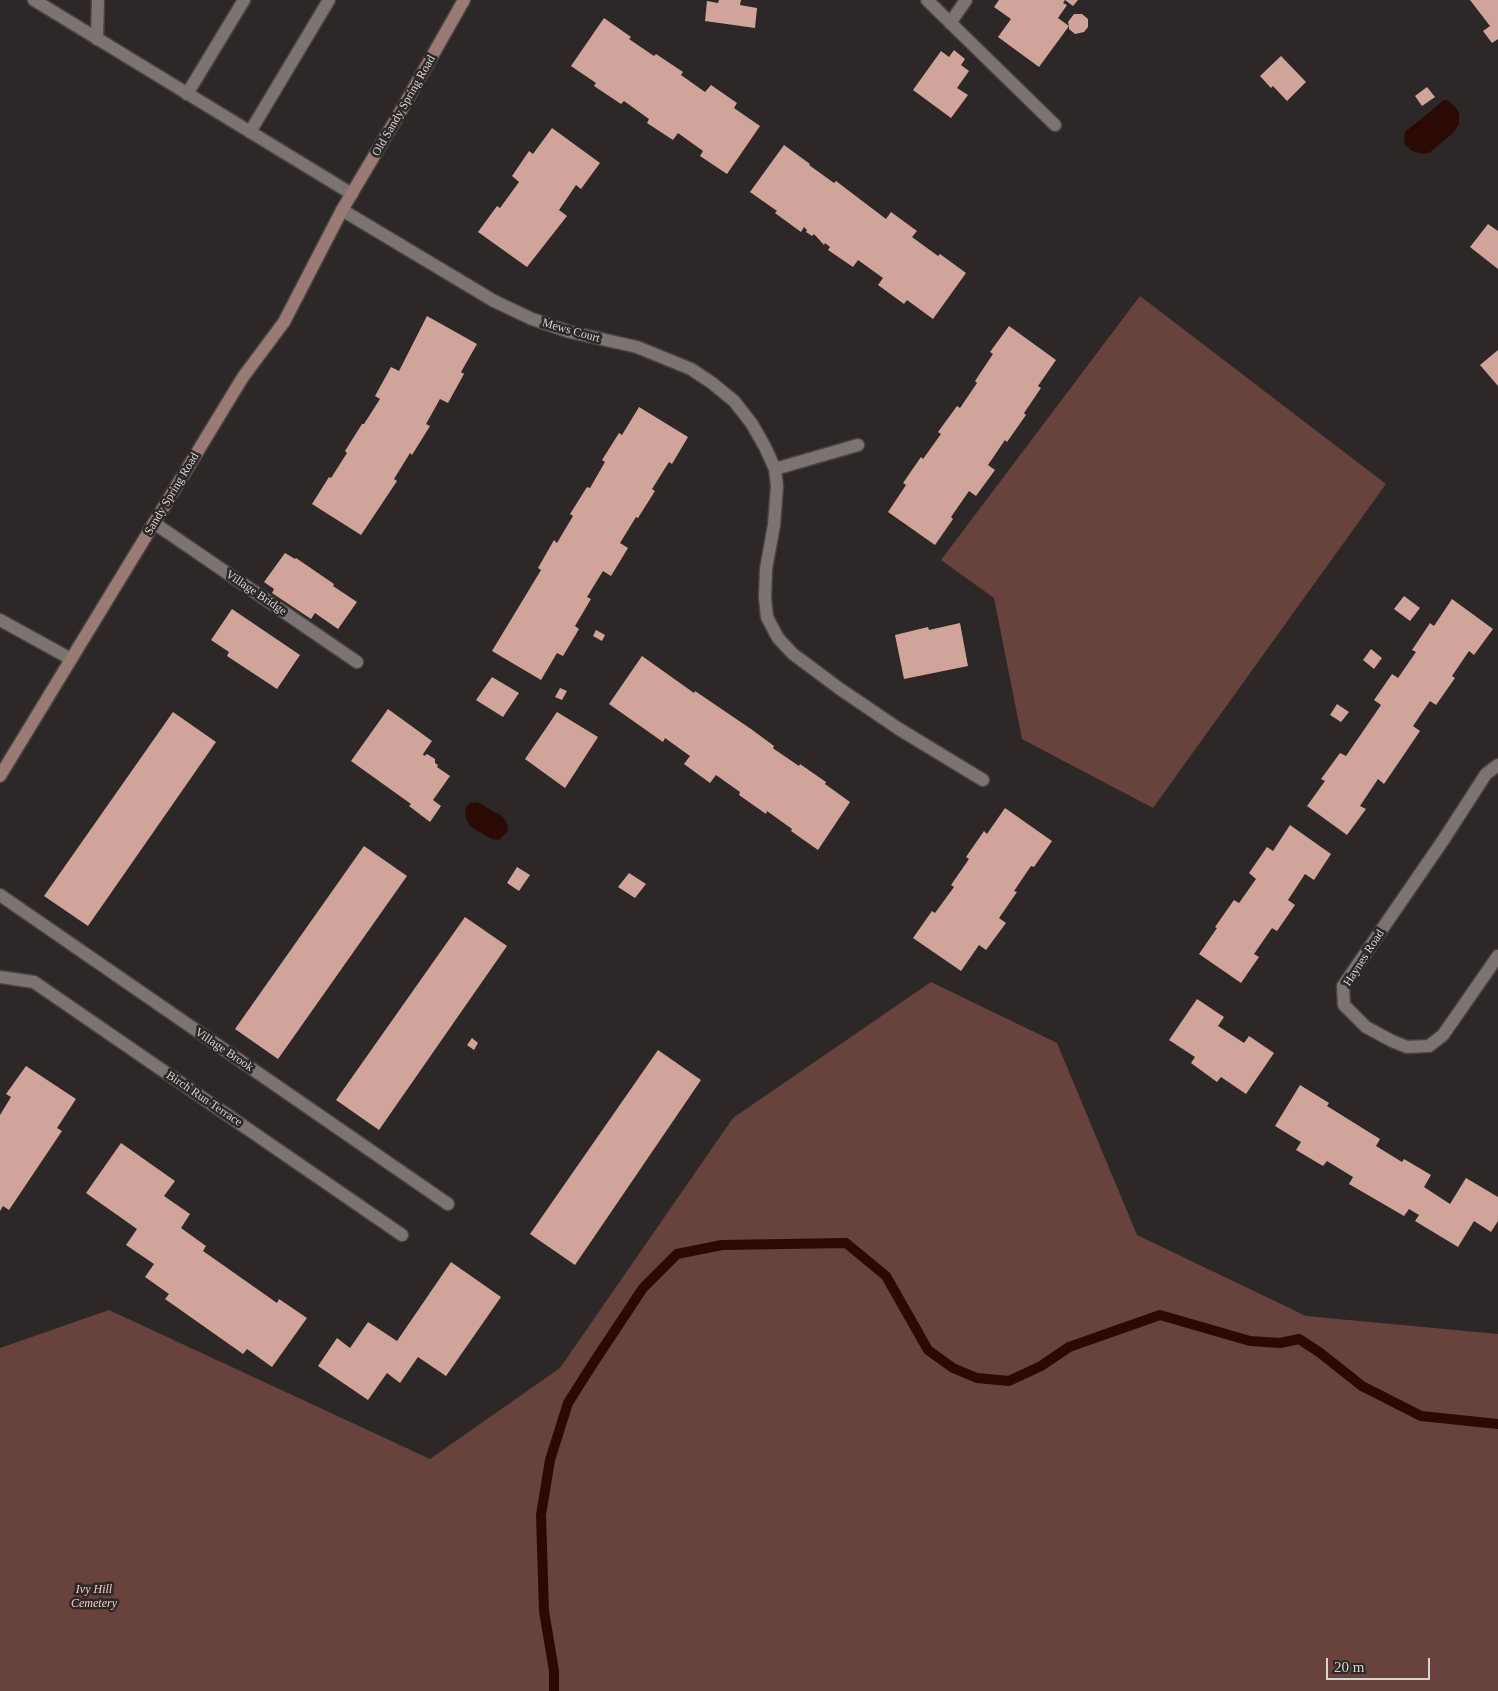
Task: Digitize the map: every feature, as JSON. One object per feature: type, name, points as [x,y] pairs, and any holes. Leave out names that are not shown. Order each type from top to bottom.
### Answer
[{"type":"street","points":[[34,0],[352,194]]},
{"type":"street","points":[[98,0],[98,39]]},
{"type":"street","points":[[187,94],[244,0]]},
{"type":"street","points":[[250,132],[329,0]]},
{"type":"street","name":"Old Sandy Spring Road","points":[[342,210],[464,0]]},
{"type":"street","points":[[926,0],[1055,125]]},
{"type":"street","points":[[950,23],[966,0]]},
{"type":"street","name":"Mews Court","points":[[342,210],[494,301],[532,320],[570,332],[637,348],[691,369],[734,401],[752,424],[775,469]]},
{"type":"street","name":"Sandy Spring Road","points":[[0,776],[243,377],[284,322],[342,210]]},
{"type":"street","points":[[858,445],[775,469],[777,486],[774,525],[766,569],[764,598],[767,618],[778,638],[793,654],[899,730],[983,780]]},
{"type":"street","name":"Village Bridge","points":[[154,523],[356,662]]},
{"type":"street","points":[[0,620],[71,659]]},
{"type":"street","name":"Haynes Road","points":[[1498,765],[1486,774],[1444,839],[1343,986],[1344,1005],[1366,1027],[1392,1041],[1407,1047],[1429,1046],[1443,1034],[1498,956]]},
{"type":"street","name":"Village Brook","points":[[0,895],[448,1204]]},
{"type":"street","name":"Birch Run Terrace","points":[[0,977],[34,982],[402,1235]]},
{"type":"green space","points":[[1140,296],[1386,484],[1153,808],[1022,739],[994,598],[941,560]]},
{"type":"green space","name":"Ivy Hill Cemetery","points":[[931,982],[1057,1043],[1137,1235],[1306,1316],[1498,1334],[1498,1691],[0,1691],[0,1348],[109,1310],[430,1459],[560,1368],[733,1118]]},
{"type":"shaded area","points":[[1444,100],[1449,101],[1457,109],[1459,124],[1453,133],[1429,153],[1423,154],[1412,151],[1406,146],[1404,141],[1405,132]]},
{"type":"shaded area","points":[[477,802],[502,816],[507,823],[508,831],[499,840],[492,839],[471,827],[467,821],[466,807],[470,803]]},
{"type":"building","points":[[719,0],[741,0],[740,5],[757,8],[755,28],[705,21],[707,1],[718,3]]},
{"type":"building","points":[[999,0],[1065,0],[1063,3],[1067,5],[1058,18],[1069,26],[1039,67],[998,37],[1011,19],[994,7]]},
{"type":"building","points":[[1065,0],[1078,0],[1073,6]]},
{"type":"building","points":[[1470,0],[1498,0],[1498,39],[1492,43],[1483,31],[1490,26]]},
{"type":"building","points":[[1074,14],[1082,14],[1088,19],[1088,27],[1084,32],[1075,34],[1069,29],[1068,22]]},
{"type":"building","points":[[604,18],[631,37],[629,39],[683,72],[681,75],[705,92],[711,85],[737,103],[734,108],[760,126],[727,174],[700,156],[703,151],[678,133],[673,140],[647,123],[649,119],[624,101],[621,104],[594,86],[596,83],[571,66]]},
{"type":"building","points":[[954,50],[965,59],[961,65],[969,71],[957,88],[968,95],[951,118],[913,90],[941,51],[949,57]]},
{"type":"building","points":[[1281,56],[1306,82],[1287,101],[1260,76]]},
{"type":"building","points":[[1427,87],[1435,97],[1422,106],[1415,96]]},
{"type":"building","points":[[552,128],[600,163],[581,189],[576,185],[559,210],[567,216],[527,267],[478,232],[497,206],[500,208],[519,182],[512,176],[529,151],[533,154]]},
{"type":"building","points":[[784,145],[809,165],[834,183],[836,181],[886,219],[891,212],[917,231],[912,237],[966,273],[933,319],[907,300],[904,304],[878,285],[883,278],[858,260],[853,267],[828,250],[830,247],[825,243],[824,245],[814,234],[812,236],[806,232],[807,230],[804,227],[801,232],[775,213],[777,211],[750,192]]},
{"type":"building","points":[[1488,224],[1498,231],[1498,269],[1470,247]]},
{"type":"building","points":[[427,316],[477,344],[461,372],[464,374],[448,403],[440,399],[426,424],[430,426],[412,455],[410,453],[394,479],[397,481],[361,535],[312,504],[329,477],[331,478],[347,453],[345,451],[380,399],[375,396],[391,367],[399,371]]},
{"type":"building","points":[[1009,326],[1056,360],[1038,386],[1041,388],[1024,413],[1026,415],[1007,442],[1005,440],[988,465],[995,470],[976,496],[969,491],[935,545],[888,512],[906,485],[903,483],[921,457],[923,459],[941,434],[938,432],[957,406],[960,408],[977,383],[975,381],[993,354],[990,352]]},
{"type":"building","points":[[1498,350],[1498,386],[1480,365]]},
{"type":"building","points":[[639,407],[688,437],[672,464],[669,462],[652,489],[655,491],[620,543],[628,548],[611,576],[603,571],[587,597],[591,599],[575,626],[579,629],[563,656],[557,653],[541,680],[492,651],[541,570],[538,568],[554,540],[557,543],[573,516],[570,514],[587,487],[590,488],[605,462],[602,460],[619,433],[622,435]]},
{"type":"building","points":[[285,553],[296,558],[357,602],[338,629],[315,613],[311,619],[272,593],[274,589],[264,582]]},
{"type":"building","points":[[1404,596],[1420,608],[1410,621],[1394,609]]},
{"type":"building","points":[[1452,599],[1493,629],[1474,655],[1469,651],[1452,676],[1455,678],[1436,705],[1430,701],[1413,726],[1420,731],[1384,784],[1378,779],[1360,806],[1366,809],[1347,835],[1307,806],[1325,781],[1321,779],[1340,753],[1346,756],[1381,705],[1374,700],[1392,674],[1398,678],[1416,652],[1412,650],[1430,623],[1434,626]]},
{"type":"building","points":[[232,609],[300,655],[277,689],[227,656],[229,652],[211,640]]},
{"type":"building","points":[[960,623],[968,666],[904,679],[895,635],[928,627],[929,630]]},
{"type":"building","points":[[596,630],[605,635],[602,641],[593,636]]},
{"type":"building","points":[[1371,649],[1382,658],[1374,669],[1363,660]]},
{"type":"building","points":[[642,656],[694,693],[695,691],[751,729],[774,746],[774,749],[826,782],[825,784],[850,802],[818,850],[767,811],[766,814],[739,795],[740,792],[716,775],[710,783],[684,764],[690,756],[665,738],[663,742],[609,704]]},
{"type":"building","points":[[492,677],[519,693],[503,717],[476,700]]},
{"type":"building","points":[[560,688],[567,691],[562,700],[555,697]]},
{"type":"building","points":[[1337,704],[1349,712],[1341,722],[1330,715]]},
{"type":"building","points":[[388,709],[432,741],[423,754],[424,756],[427,754],[435,759],[437,767],[450,776],[433,800],[441,806],[430,822],[409,806],[411,804],[351,761]]},
{"type":"building","points":[[173,712],[216,742],[88,926],[44,896]]},
{"type":"building","points":[[557,712],[598,737],[565,788],[525,759]]},
{"type":"building","points":[[1005,808],[1052,841],[1034,867],[1031,866],[1014,891],[1017,892],[999,918],[1006,923],[986,950],[979,945],[961,971],[913,938],[932,911],[935,913],[954,887],[951,885],[969,859],[966,857],[984,831],[987,834]]},
{"type":"building","points":[[1290,825],[1331,854],[1314,880],[1305,874],[1288,900],[1295,905],[1277,931],[1272,928],[1254,954],[1259,957],[1241,983],[1199,954],[1234,900],[1239,903],[1256,879],[1249,873],[1267,847],[1273,851]]},
{"type":"building","points":[[364,846],[407,876],[278,1059],[235,1029]]},
{"type":"building","points":[[517,867],[530,875],[519,891],[507,883]]},
{"type":"building","points":[[629,873],[646,884],[635,898],[618,887]]},
{"type":"building","points":[[465,917],[507,946],[379,1130],[336,1100]]},
{"type":"building","points":[[1197,999],[1224,1017],[1218,1026],[1244,1043],[1249,1036],[1274,1053],[1246,1094],[1221,1077],[1217,1082],[1191,1063],[1195,1057],[1169,1040]]},
{"type":"building","points":[[472,1038],[478,1043],[474,1050],[467,1045]]},
{"type":"building","points":[[658,1050],[701,1080],[575,1265],[530,1234]]},
{"type":"building","points":[[26,1066],[76,1099],[57,1128],[62,1131],[9,1210],[3,1206],[0,1211],[0,1115],[11,1097],[6,1094]]},
{"type":"building","points":[[1300,1085],[1329,1103],[1327,1106],[1380,1139],[1376,1146],[1402,1162],[1404,1159],[1431,1175],[1424,1187],[1450,1204],[1466,1178],[1498,1197],[1498,1221],[1491,1232],[1474,1221],[1458,1247],[1415,1221],[1419,1215],[1409,1209],[1404,1216],[1349,1184],[1353,1177],[1327,1161],[1323,1166],[1296,1150],[1301,1142],[1275,1126]]},
{"type":"building","points":[[121,1143],[175,1181],[164,1196],[190,1214],[181,1228],[206,1246],[203,1251],[277,1303],[279,1299],[307,1318],[272,1367],[247,1349],[243,1354],[165,1299],[169,1294],[145,1277],[154,1264],[126,1245],[137,1229],[86,1193]]},
{"type":"building","points":[[451,1262],[501,1297],[446,1376],[418,1357],[400,1383],[387,1373],[368,1400],[318,1366],[337,1338],[350,1348],[368,1322],[397,1341]]},
{"type":"waterway","points":[[554,1691],[554,1671],[544,1611],[541,1515],[550,1460],[568,1403],[643,1288],[677,1254],[722,1245],[846,1243],[886,1276],[928,1350],[953,1368],[977,1378],[1009,1381],[1041,1366],[1069,1347],[1160,1315],[1250,1341],[1280,1343],[1299,1339],[1319,1352],[1362,1386],[1421,1416],[1498,1424]]}]
